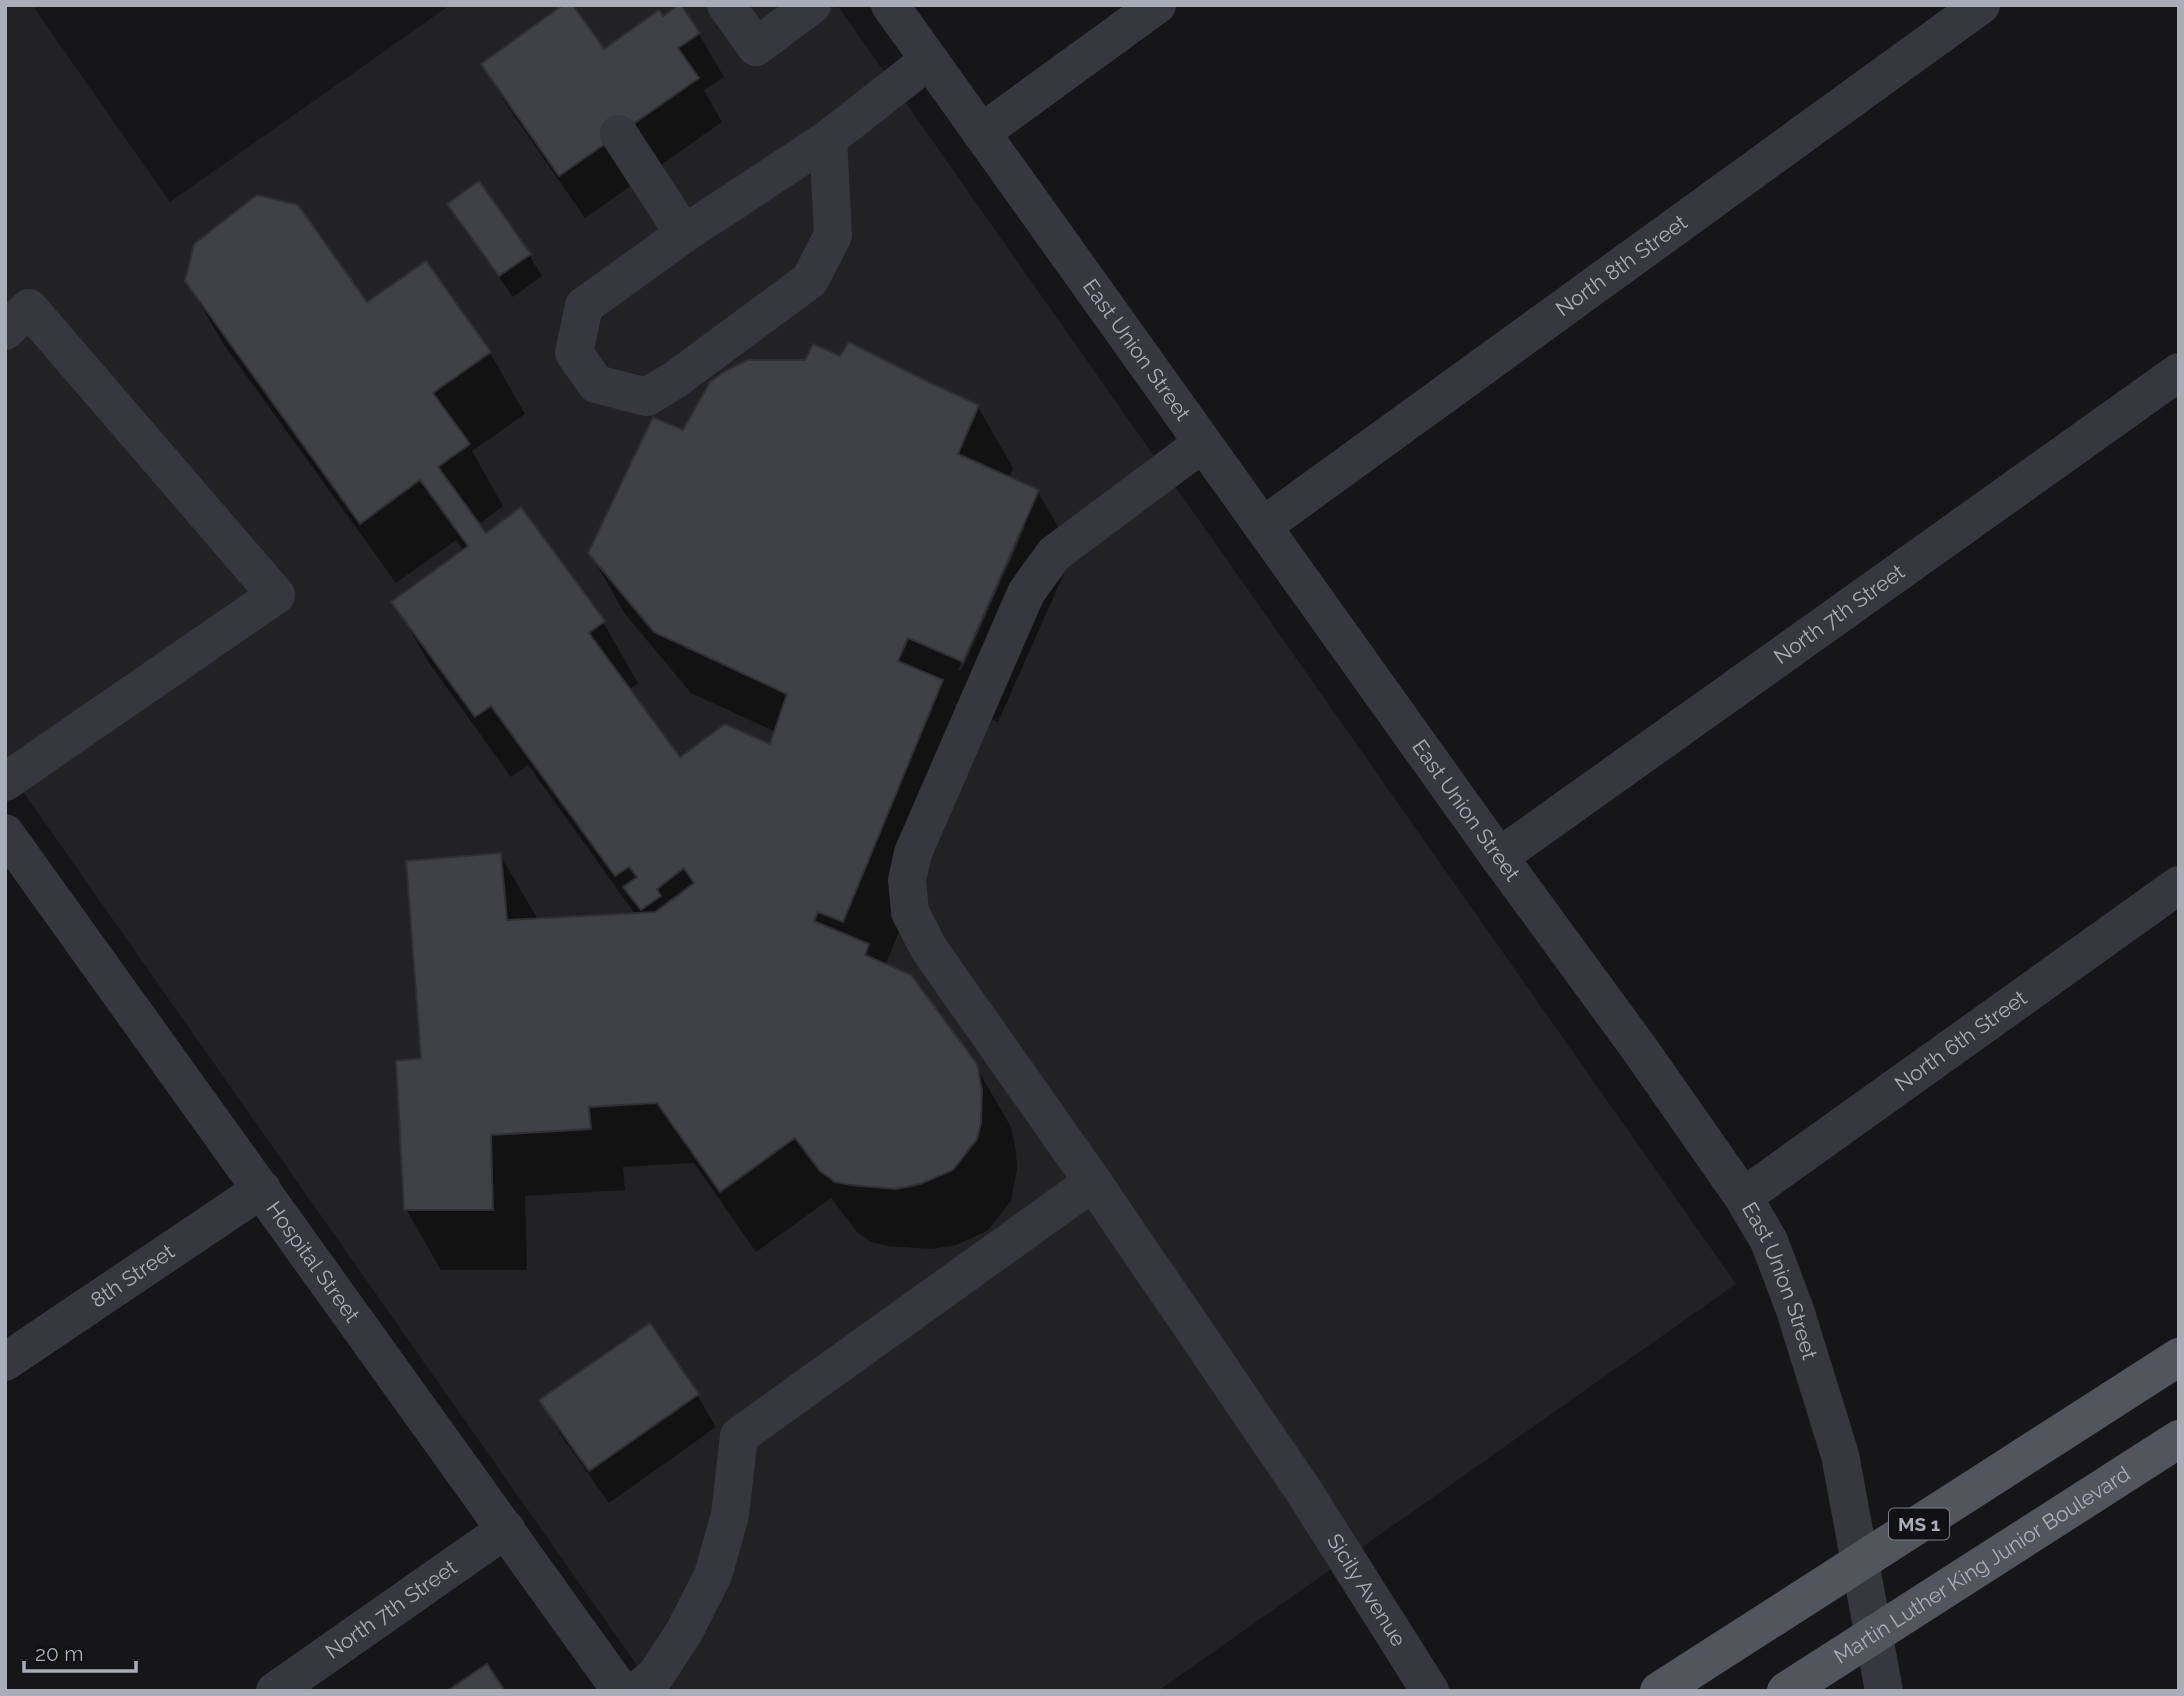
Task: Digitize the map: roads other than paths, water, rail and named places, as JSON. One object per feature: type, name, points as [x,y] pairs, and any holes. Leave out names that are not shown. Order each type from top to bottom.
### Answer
[{"type":"main road","name":"MS 1","points":[[1659,1691],[2179,1357]]},
{"type":"main road","name":"Martin Luther King Junior Boulevard","points":[[1786,1691],[2179,1439]]},
{"type":"street","points":[[726,5],[756,47],[812,5]]},
{"type":"street","name":"East Union Street","points":[[890,5],[1499,857],[1641,1051],[1743,1197],[1769,1241],[1795,1310],[1840,1455],[1884,1691]]},
{"type":"street","points":[[981,132],[1157,5]]},
{"type":"street","name":"North 8th Street","points":[[1263,526],[1981,5]]},
{"type":"street","points":[[828,139],[833,235],[810,279],[676,379],[646,397],[596,384],[574,353],[584,306],[684,234],[828,139],[929,60]]},
{"type":"street","points":[[619,134],[684,234]]},
{"type":"street","points":[[5,331],[29,308],[276,595],[5,782]]},
{"type":"street","name":"North 7th Street","points":[[1499,857],[2179,372]]},
{"type":"street","name":"Sicily Avenue","points":[[1203,443],[1054,554],[1026,593],[913,853],[907,880],[911,912],[929,949],[1093,1182],[1303,1490],[1430,1691]]},
{"type":"street","name":"Hospital Street","points":[[11,853],[262,1189],[621,1691]]},
{"type":"street","name":"North 6th Street","points":[[1743,1197],[2179,885]]},
{"type":"street","points":[[637,1691],[656,1675],[684,1632],[713,1575],[730,1515],[739,1436],[1093,1182]]},
{"type":"street","name":"8th Street","points":[[5,1362],[262,1189]]},
{"type":"street","name":"North 7th Street","points":[[275,1691],[506,1529]]}]
